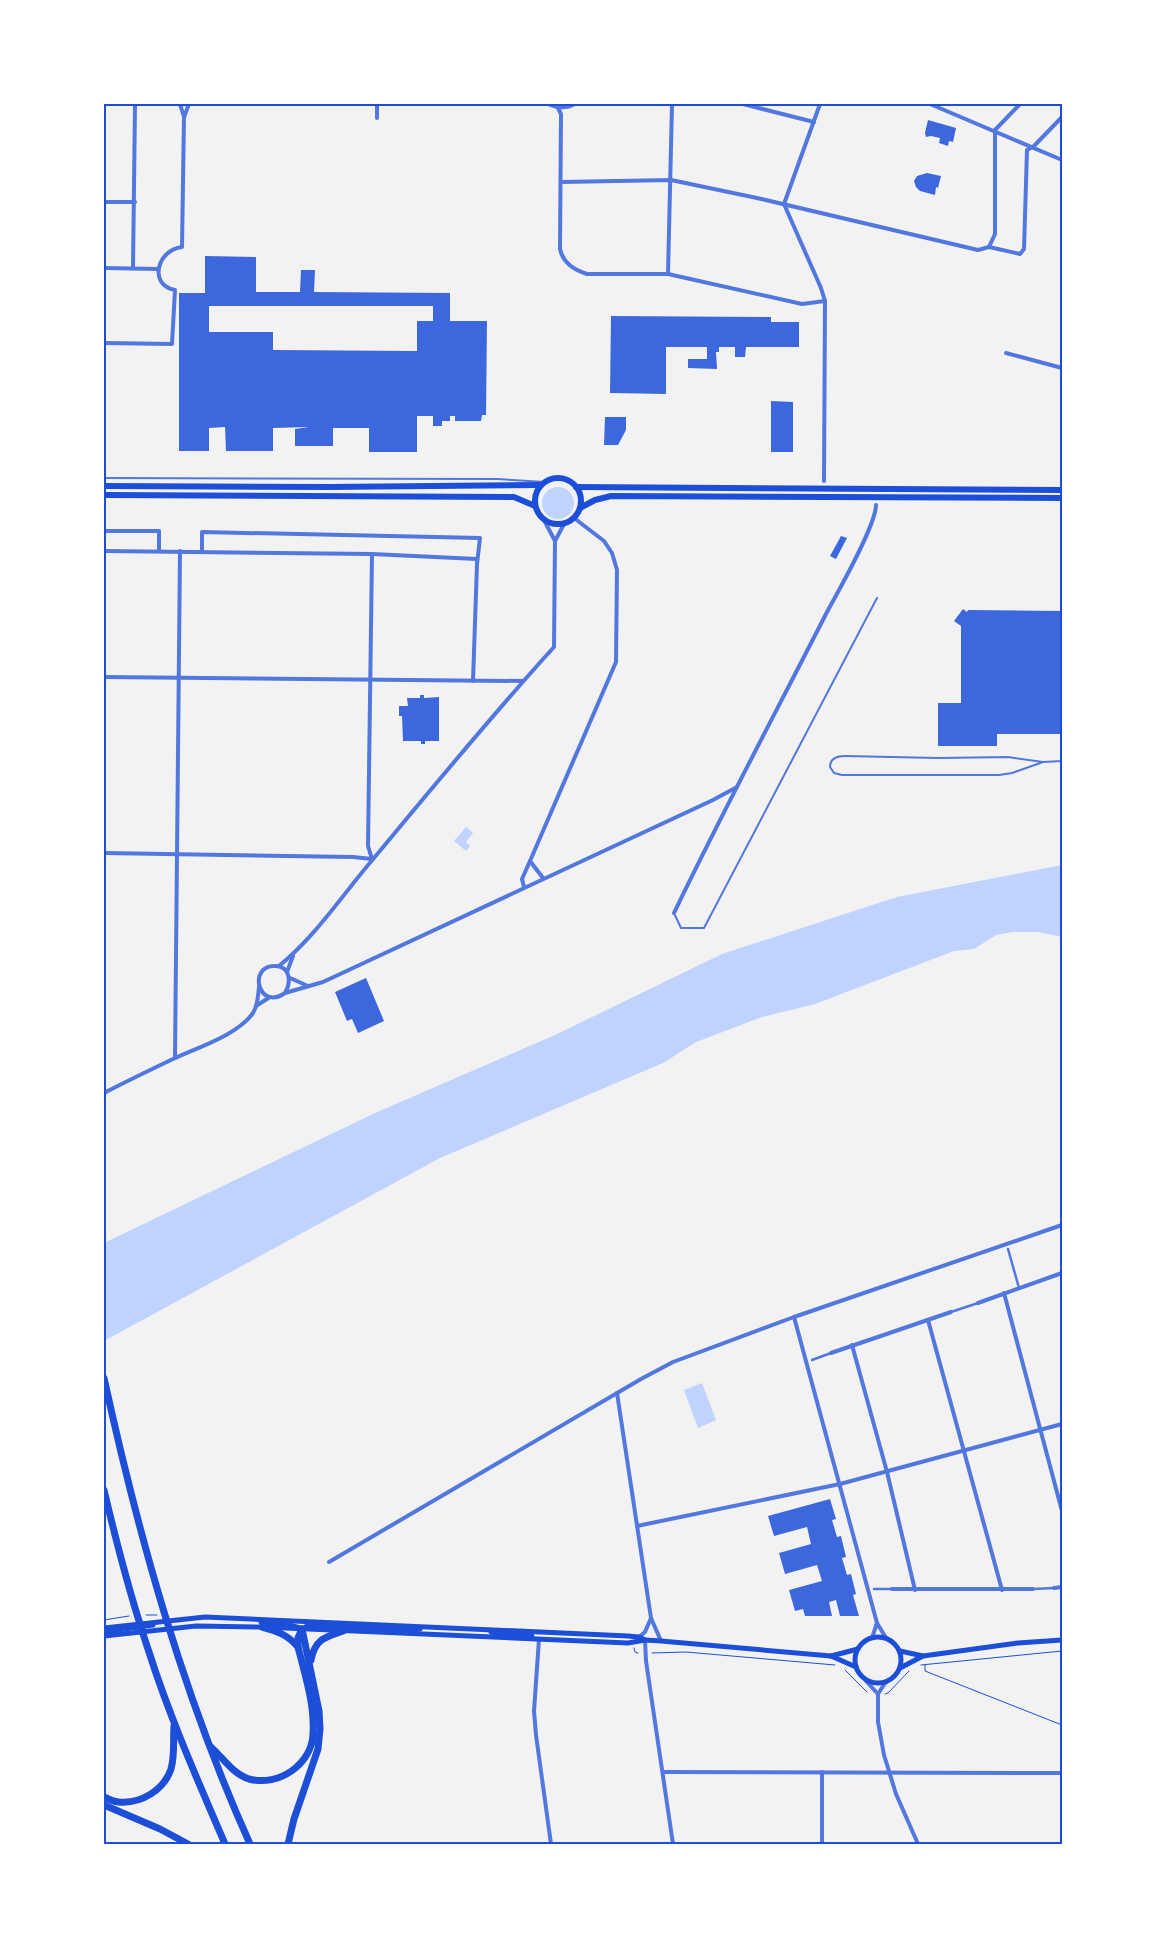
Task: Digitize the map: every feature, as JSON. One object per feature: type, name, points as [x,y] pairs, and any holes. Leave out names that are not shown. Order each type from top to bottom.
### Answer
[{"type":"highway","points":[[552,479],[563,479],[576,487],[580,494],[580,508],[574,518],[564,524],[554,525],[544,520],[537,513],[535,496],[543,484],[552,479]]},
{"type":"highway","points":[[104,486],[338,487],[543,484]]},
{"type":"highway","points":[[576,487],[1062,490]]},
{"type":"highway","points":[[104,495],[514,497],[535,506]]},
{"type":"highway","points":[[580,508],[595,500],[611,496],[1062,498]]},
{"type":"highway","points":[[104,1378],[134,1506],[157,1592],[208,1743],[250,1844]]},
{"type":"highway","points":[[104,1490],[131,1595],[149,1654],[174,1723],[225,1844]]},
{"type":"highway","points":[[262,1627],[278,1631],[291,1639],[298,1647]]},
{"type":"highway","points":[[208,1743],[238,1774],[249,1778],[263,1780],[277,1778],[291,1772],[302,1762],[311,1748],[314,1735],[313,1715],[298,1647],[298,1638],[302,1629]]},
{"type":"highway","points":[[288,1844],[294,1819],[319,1742],[320,1729],[319,1711],[302,1629]]},
{"type":"highway","points":[[310,1665],[313,1649],[322,1638],[344,1631]]},
{"type":"highway","points":[[104,1797],[118,1802],[131,1802],[148,1796],[165,1782],[171,1770],[173,1759],[174,1723]]},
{"type":"highway","points":[[104,1805],[160,1829],[188,1844]]},
{"type":"main road","points":[[104,1628],[205,1617],[639,1637],[645,1640]]},
{"type":"main road","points":[[231,1618],[250,1622],[295,1625],[302,1629]]},
{"type":"main road","points":[[104,1632],[180,1619]]},
{"type":"main road","points":[[302,1629],[308,1625],[412,1630],[430,1627]]},
{"type":"main road","points":[[104,1636],[196,1626],[262,1627],[628,1643],[645,1640],[831,1656],[856,1667]]},
{"type":"main road","points":[[486,1630],[496,1634],[532,1636],[539,1640]]},
{"type":"main road","points":[[539,1640],[547,1636],[592,1638],[598,1635]]},
{"type":"main road","points":[[831,1656],[858,1649],[865,1641],[872,1638],[886,1638],[892,1641],[900,1651],[900,1668],[895,1677],[885,1683],[874,1683],[860,1676],[856,1667],[858,1649]]},
{"type":"main road","points":[[900,1668],[923,1656],[1018,1643],[1062,1640]]},
{"type":"main road","points":[[900,1651],[923,1656]]},
{"type":"street","points":[[133,268],[135,104]]},
{"type":"street","points":[[104,343],[172,344],[175,290],[170,289],[163,283],[158,269],[162,258],[168,251],[182,247],[184,117],[188,104],[179,104],[184,117]]},
{"type":"street","points":[[377,104],[377,118]]},
{"type":"street","points":[[548,104],[558,108],[565,108],[575,104]]},
{"type":"street","points":[[668,274],[672,104]]},
{"type":"street","points":[[743,104],[814,122]]},
{"type":"street","points":[[820,104],[784,204],[825,301],[824,481]]},
{"type":"street","points":[[930,104],[1062,160]]},
{"type":"street","points":[[989,247],[995,234],[995,130],[1020,104]]},
{"type":"street","points":[[558,108],[561,114],[560,249],[562,257],[576,270],[587,274],[668,274],[802,304],[825,301]]},
{"type":"street","points":[[561,114],[565,108]]},
{"type":"street","points":[[561,182],[670,180],[784,204],[978,250],[989,247],[1008,252],[1022,253],[1024,249],[1027,150],[1033,147],[1062,118]]},
{"type":"street","points":[[104,202],[134,202]]},
{"type":"street","points":[[104,268],[158,269]]},
{"type":"street","points":[[1006,353],[1062,368]]},
{"type":"street","points":[[674,913],[842,584],[870,527],[876,505]]},
{"type":"street","points":[[524,887],[522,879],[616,662],[617,570],[612,553],[604,541],[574,518]]},
{"type":"street","points":[[544,520],[555,541]]},
{"type":"street","points":[[279,966],[294,954],[523,681],[554,647],[555,541],[564,524]]},
{"type":"street","points":[[104,531],[159,531],[159,551]]},
{"type":"street","points":[[202,552],[202,532],[480,538],[477,559],[472,681]]},
{"type":"street","points":[[104,551],[372,554],[477,559]]},
{"type":"street","points":[[175,1058],[180,552]]},
{"type":"street","points":[[372,554],[368,846],[372,860]]},
{"type":"street","points":[[104,677],[523,681]]},
{"type":"street","points":[[256,1006],[270,997],[281,996],[285,993],[323,982],[737,787]]},
{"type":"street","points":[[104,853],[353,857],[372,860]]},
{"type":"street","points":[[530,862],[543,878]]},
{"type":"street","points":[[287,972],[294,954]]},
{"type":"street","points":[[104,1093],[175,1058],[209,1044],[238,1027],[252,1015],[256,1006],[258,982],[261,972],[269,966],[279,966],[287,972],[290,978],[290,986],[285,993]]},
{"type":"street","points":[[290,978],[308,986]]},
{"type":"street","points":[[259,987],[262,992],[270,997]]},
{"type":"street","points":[[328,1562],[673,1362],[794,1317],[1062,1225]]},
{"type":"street","points":[[1008,1249],[1019,1288]]},
{"type":"street","points":[[812,1360],[1062,1274]]},
{"type":"street","points":[[1004,1293],[1062,1511]]},
{"type":"street","points":[[794,1317],[877,1623],[886,1638]]},
{"type":"street","points":[[928,1320],[1002,1590]]},
{"type":"street","points":[[852,1345],[887,1472],[915,1590]]},
{"type":"street","points":[[617,1393],[651,1618],[661,1641]]},
{"type":"street","points":[[638,1526],[840,1484],[1062,1424]]},
{"type":"street","points":[[874,1589],[1002,1590],[1040,1589],[1062,1586]]},
{"type":"street","points":[[639,1637],[645,1632],[651,1618]]},
{"type":"street","points":[[872,1638],[877,1623]]},
{"type":"street","points":[[539,1640],[534,1712],[551,1844]]},
{"type":"street","points":[[645,1640],[646,1661],[673,1844]]},
{"type":"street","points":[[866,1680],[878,1694]]},
{"type":"street","points":[[885,1683],[878,1694],[878,1722],[888,1772],[918,1844]]},
{"type":"street","points":[[663,1772],[1062,1773]]},
{"type":"street","points":[[822,1772],[822,1844]]},
{"type":"lane","points":[[104,478],[498,479],[543,484]]},
{"type":"lane","points":[[674,913],[681,928],[704,928],[877,598]]},
{"type":"lane","points":[[1042,762],[1012,773],[998,775],[842,775],[834,773],[830,767],[831,762],[836,757],[845,756],[1008,757],[1042,762],[1062,761]]},
{"type":"path","points":[[146,1615],[165,1614]]},
{"type":"path","points":[[104,1620],[128,1616]]},
{"type":"path","points":[[634,1646],[634,1651],[637,1653]]},
{"type":"path","points":[[918,1665],[1062,1651]]},
{"type":"path","points":[[653,1654],[679,1652],[838,1666]]},
{"type":"path","points":[[884,1694],[888,1693],[913,1667]]},
{"type":"path","points":[[844,1668],[866,1692],[872,1694]]},
{"type":"path","points":[[924,1671],[1062,1725]]},
{"type":"water","points":[[558,487],[569,492],[574,503],[569,514],[558,519],[547,514],[542,503],[547,492]]},
{"type":"water","points":[[466,827],[473,833],[466,842],[470,846],[466,851],[454,841]]},
{"type":"water","points":[[1062,865],[1062,937],[1038,932],[1013,932],[996,935],[974,949],[954,951],[815,1004],[762,1017],[696,1042],[663,1063],[440,1158],[104,1341],[104,1243],[375,1113],[555,1035],[722,954],[897,897]]},
{"type":"water","points":[[702,1383],[716,1420],[698,1428],[684,1390]]},
{"type":"building","points":[[928,120],[956,128],[953,142],[949,141],[948,146],[939,143],[940,138],[926,137]]},
{"type":"building","points":[[927,173],[941,176],[935,195],[920,191],[916,187],[914,181],[917,176]]},
{"type":"building","points":[[205,256],[256,257],[256,292],[300,292],[301,270],[315,270],[314,292],[450,293],[450,321],[487,321],[486,415],[482,415],[481,421],[455,421],[455,416],[450,416],[450,421],[442,421],[442,426],[433,426],[433,416],[417,416],[417,452],[369,452],[369,428],[333,428],[333,446],[295,446],[295,429],[309,427],[273,428],[273,451],[226,451],[225,427],[209,428],[209,451],[179,451],[179,293],[205,293]],"holes":[[[209,306],[433,306],[433,321],[417,321],[417,351],[273,350],[273,332],[209,332]]]},
{"type":"building","points":[[611,316],[771,317],[771,322],[799,322],[799,347],[746,347],[745,357],[735,357],[735,347],[719,347],[719,352],[716,352],[717,369],[688,368],[688,359],[707,359],[707,347],[666,347],[666,394],[610,393]]},
{"type":"building","points":[[771,401],[793,402],[793,452],[771,452]]},
{"type":"building","points":[[605,417],[626,417],[626,430],[618,445],[604,445]]},
{"type":"building","points":[[841,536],[847,538],[836,559],[830,556]]},
{"type":"building","points":[[963,609],[967,612],[968,610],[1062,611],[1062,734],[997,734],[997,746],[938,746],[938,703],[961,703],[961,626],[954,621]]},
{"type":"building","points":[[420,695],[424,695],[424,698],[439,697],[439,741],[425,741],[425,744],[421,744],[421,741],[403,741],[402,716],[399,716],[399,706],[408,706],[407,698],[420,698]]},
{"type":"building","points":[[366,978],[384,1021],[358,1033],[352,1019],[347,1021],[335,992]]},
{"type":"building","points":[[830,1499],[836,1519],[832,1520],[837,1537],[841,1536],[846,1557],[842,1558],[847,1575],[851,1574],[856,1594],[853,1595],[859,1616],[840,1616],[836,1600],[829,1602],[832,1616],[805,1616],[803,1609],[795,1611],[789,1590],[822,1581],[817,1565],[785,1574],[779,1553],[811,1544],[807,1527],[774,1536],[768,1516]]}]
